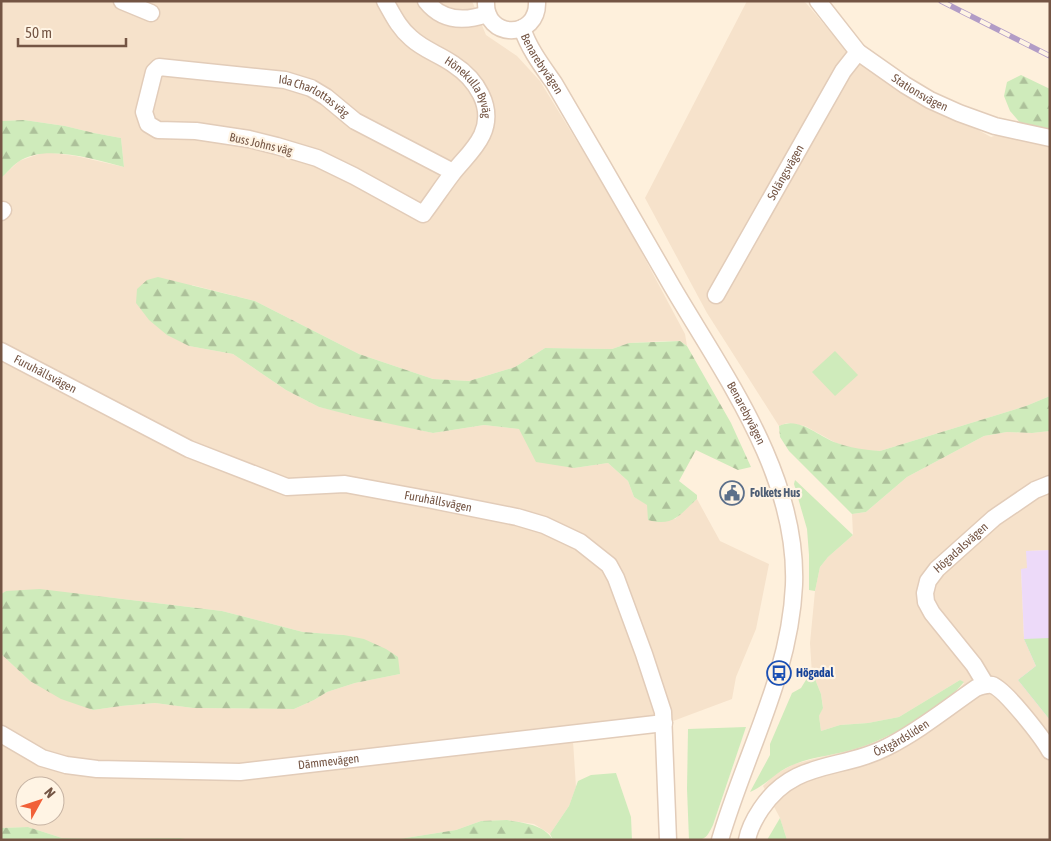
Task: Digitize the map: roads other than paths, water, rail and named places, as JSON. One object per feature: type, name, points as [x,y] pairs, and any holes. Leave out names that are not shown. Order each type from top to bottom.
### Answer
[{"type":"street","points":[[122,1],[151,13]]},
{"type":"street","name":"Hönekulla Byväg","points":[[385,1],[398,25],[410,37],[424,49],[454,64],[470,78],[483,97],[487,123],[482,135],[476,146],[453,172],[423,214]]},
{"type":"street","points":[[426,1],[432,9],[451,18],[463,20],[476,18],[486,8],[493,22],[501,28],[512,30],[522,28],[533,19],[537,1]]},
{"type":"street","name":"Stationsvägen","points":[[818,1],[858,52],[930,100],[995,126],[1050,138]]},
{"type":"street","name":"Benarebyvägen","points":[[522,28],[538,60],[559,90],[749,419],[778,481],[786,513],[793,550],[794,584],[786,647],[780,674],[767,713],[728,814],[720,840]]},
{"type":"street","name":"Solängsvägen","points":[[716,295],[843,71],[858,52]]},
{"type":"street","name":"Ida Charlottas väg","points":[[159,67],[285,80],[311,88],[326,97],[355,121],[453,172]]},
{"type":"street","name":"Buss Johns väg","points":[[159,67],[154,72],[144,112],[148,124],[152,128],[196,131],[249,139],[308,155],[354,176],[423,214]]},
{"type":"street","name":"Furuhällsvägen","points":[[1,351],[189,449],[287,487],[346,484],[432,500],[518,517],[544,525],[580,542],[609,565],[616,578],[663,712],[668,840]]},
{"type":"street","name":"Högadalsvägen","points":[[986,685],[974,665],[932,613],[926,602],[925,593],[928,581],[937,569],[994,518],[1036,490],[1050,484]]},
{"type":"street","points":[[986,685],[1000,690],[1035,730],[1050,751]]},
{"type":"street","name":"Östgårdsliden","points":[[747,840],[756,817],[766,801],[782,785],[804,772],[869,755],[887,747],[976,688],[986,685]]},
{"type":"street","name":"Dämmevägen","points":[[1,734],[42,758],[66,765],[96,769],[240,772],[664,724]]},
{"type":"railway","points":[[941,1],[1050,56]]},
{"type":"place","name":"Folkets Hus","points":[[732,493]]},
{"type":"place","name":"Högadal","points":[[779,673]]}]
